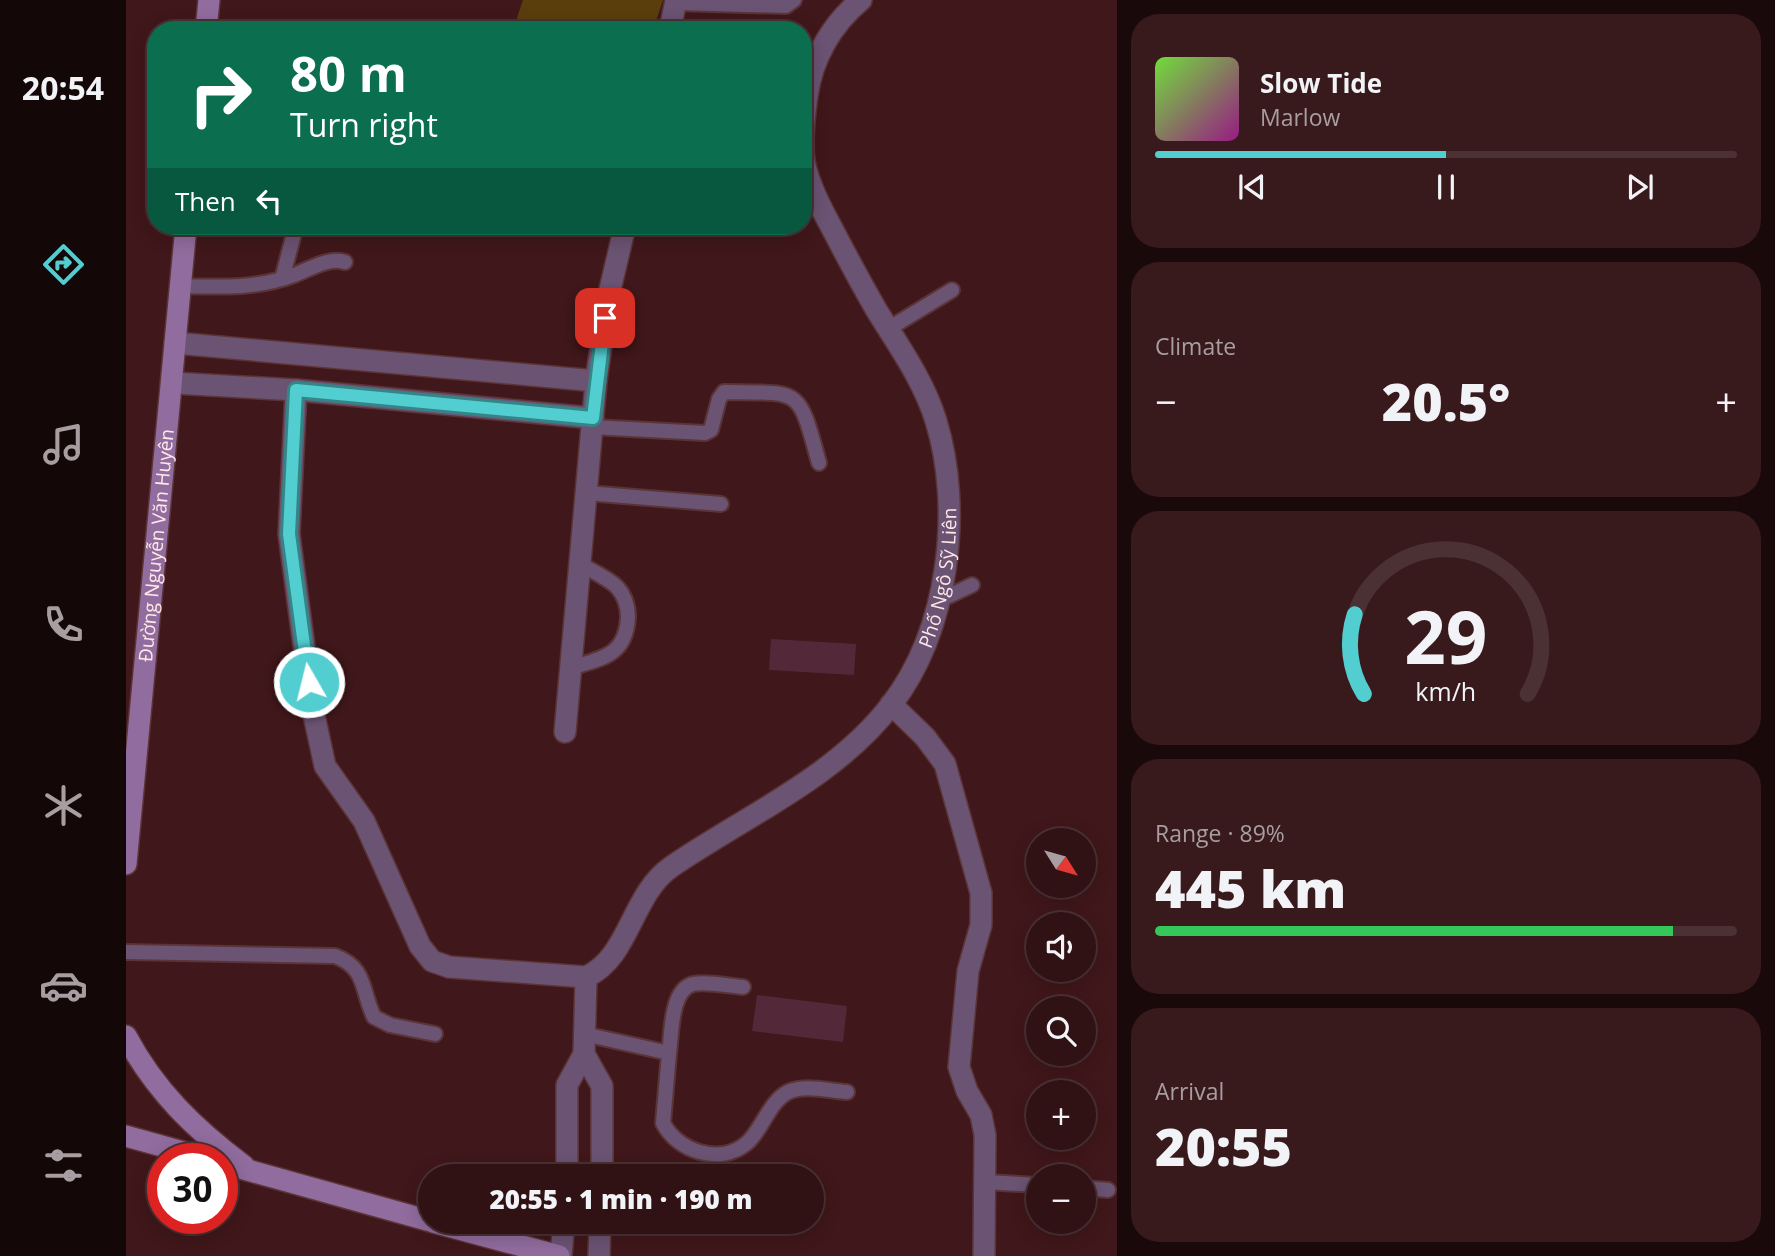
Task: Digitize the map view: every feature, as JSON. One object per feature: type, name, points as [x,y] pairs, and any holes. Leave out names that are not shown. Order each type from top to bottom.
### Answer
[{"type":"street","points":[[207,21],[209,0]]},
{"type":"street","name":"Phố Ngô Sỹ Liên","points":[[812,74],[836,23],[861,0]]},
{"type":"street","points":[[672,21],[676,1]]},
{"type":"street","name":"Phố Ngô Sỹ Liên","points":[[586,977],[599,971],[612,957],[646,893],[668,869],[799,786],[846,751],[891,704],[921,652],[936,614],[950,521],[950,477],[936,419],[921,384],[816,198],[812,185]]},
{"type":"street","name":"Đường Nguyễn Văn Huyên","points":[[126,864],[185,235]]},
{"type":"street","points":[[565,732],[596,381],[608,298],[623,235]]},
{"type":"street","points":[[175,343],[596,381]]},
{"type":"street","points":[[173,383],[296,390],[593,423]]},
{"type":"street","points":[[296,390],[289,534],[312,706],[325,766],[363,821],[385,862],[420,946],[432,961],[449,967],[586,977],[584,1044],[567,1085],[567,1164]]},
{"type":"street","points":[[891,704],[925,737],[945,764],[981,893],[981,925],[968,971],[959,1068],[981,1115],[985,1135],[984,1256]]},
{"type":"street","points":[[126,1035],[145,1071],[193,1125],[251,1172]]},
{"type":"street","points":[[584,1044],[602,1086],[602,1164]]},
{"type":"street","points":[[126,1136],[151,1143]]},
{"type":"street","points":[[238,1168],[418,1217]]},
{"type":"street","points":[[480,1234],[560,1256],[563,1234]]},
{"type":"street","points":[[599,1256],[600,1234]]},
{"type":"lane","points":[[676,1],[786,6],[793,0]]},
{"type":"lane","points":[[282,279],[294,235]]},
{"type":"lane","points":[[180,286],[244,287],[282,279],[325,263],[345,262]]},
{"type":"lane","points":[[888,329],[952,290]]},
{"type":"lane","points":[[593,423],[705,433],[711,430],[719,398],[724,392],[780,393],[794,398],[804,407],[819,463]]},
{"type":"lane","points":[[587,493],[722,504]]},
{"type":"lane","points":[[570,668],[605,657],[620,647],[627,627],[628,604],[616,587],[580,564]]},
{"type":"lane","points":[[939,595],[949,596],[972,585]]},
{"type":"lane","points":[[126,952],[335,956],[351,962],[361,975],[374,1017],[390,1025],[435,1034]]},
{"type":"lane","points":[[743,987],[694,984],[685,988],[677,999],[663,1123],[680,1145],[697,1153],[728,1153],[746,1143],[785,1093],[798,1088],[847,1092]]},
{"type":"lane","points":[[584,1044],[669,1053]]},
{"type":"lane","points":[[985,1182],[1026,1184]]},
{"type":"lane","points":[[1096,1189],[1108,1190]]},
{"type":"shaded area","points":[[523,0],[663,0],[656,21],[516,21]]},
{"type":"building","points":[[771,639],[856,644],[854,675],[769,670]]},
{"type":"building","points":[[757,995],[847,1006],[843,1042],[752,1031]]},
{"type":"route","points":[[309,682],[289,534],[296,390],[593,418],[605,318]]}]
